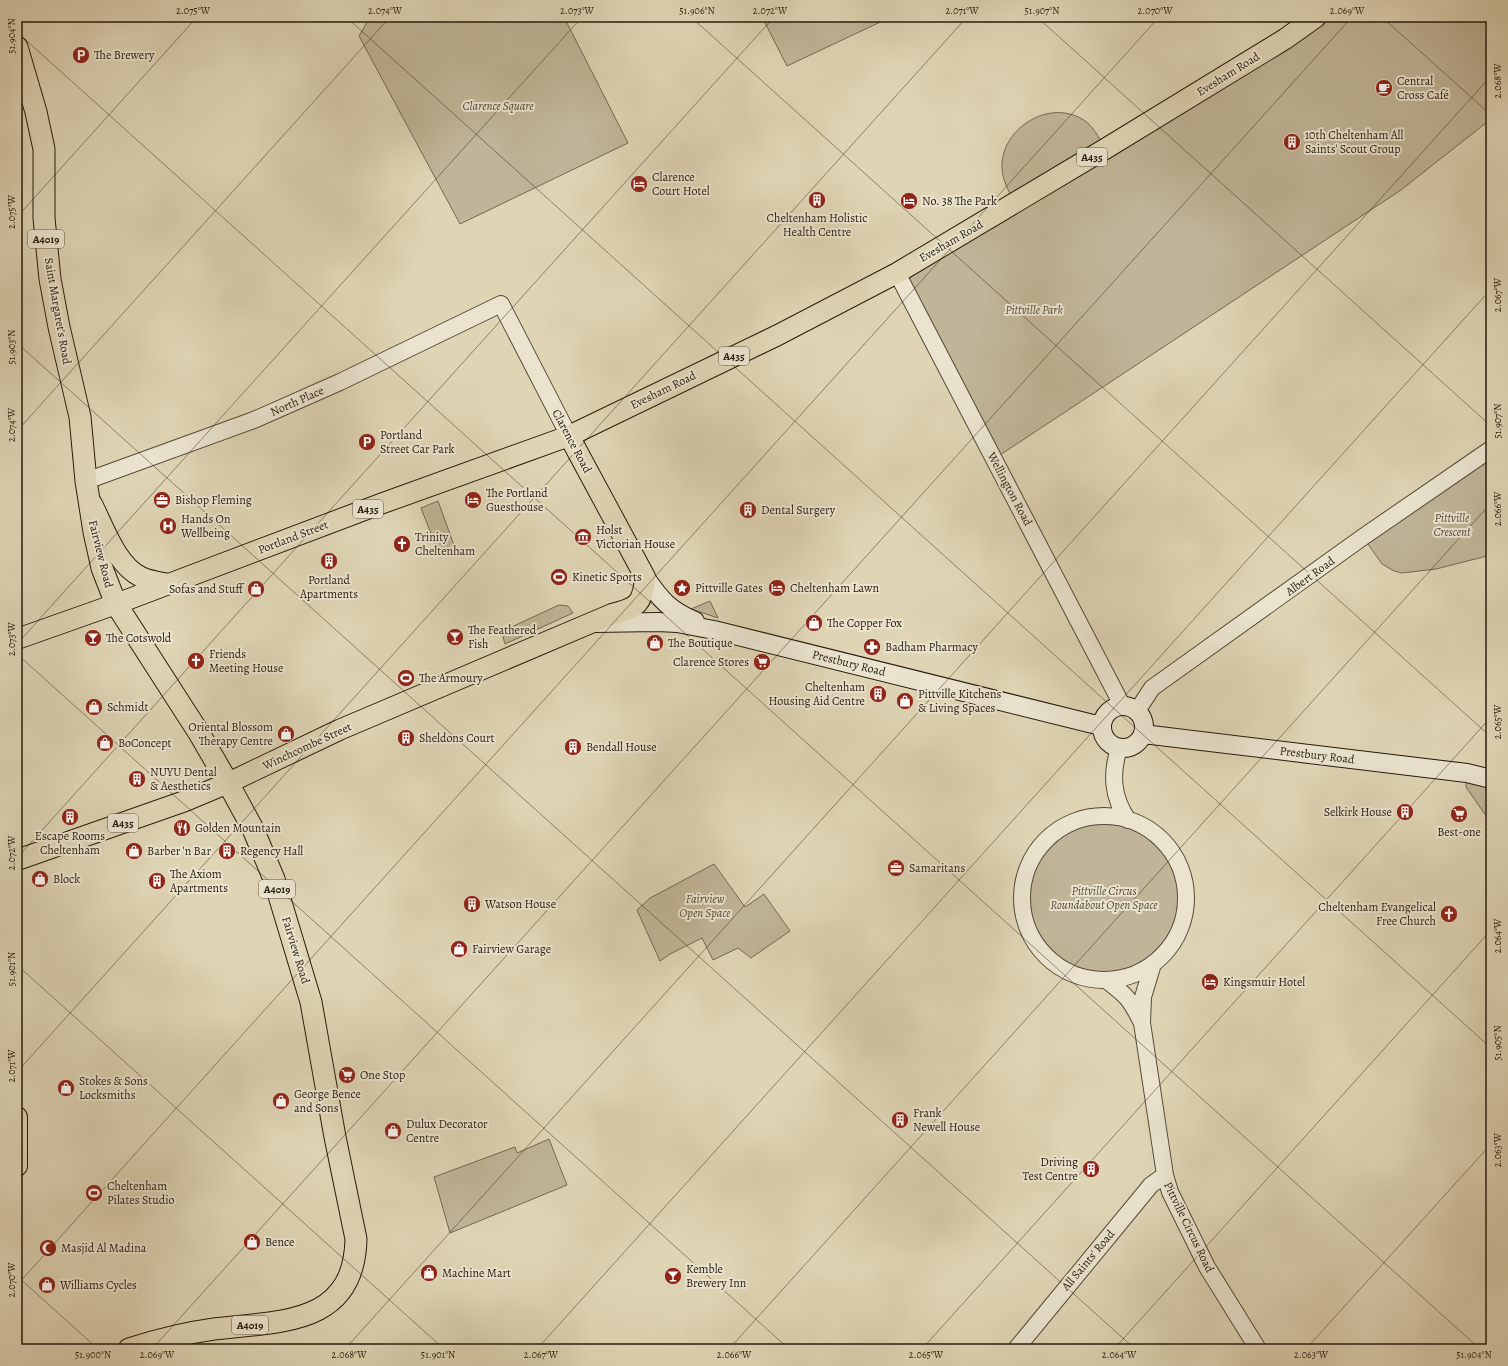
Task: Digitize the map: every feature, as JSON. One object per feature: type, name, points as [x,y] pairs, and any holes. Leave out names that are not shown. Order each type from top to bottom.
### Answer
[{"type":"highway","name":"Saint Margaret's Road","points":[[17,47],[36,112],[44,149],[44,218],[50,279],[59,327],[80,417],[88,489]]},
{"type":"highway","name":"Fairview Road","points":[[88,489],[98,550],[108,586],[116,604],[199,733],[228,783],[253,829],[274,879],[311,1002],[335,1137],[356,1239],[356,1252],[352,1269],[346,1283],[338,1295],[323,1308],[307,1315],[259,1324],[186,1334],[129,1349]]},
{"type":"main road","name":"Evesham Road","points":[[569,436],[778,335],[897,273],[1106,149],[1285,39],[1316,17]]},
{"type":"main road","name":"Clarence Road","points":[[569,436],[645,577],[662,601],[678,614],[714,630]]},
{"type":"main road","name":"Portland Street","points":[[17,639],[116,604],[383,503],[569,436]]},
{"type":"main road","points":[[88,489],[116,552],[128,568],[142,577],[168,584]]},
{"type":"main road","name":"A435","points":[[594,623],[612,614],[627,610],[636,604],[644,592],[645,577]]},
{"type":"main road","name":"Prestbury Road","points":[[594,623],[677,623],[714,630],[1101,726]]},
{"type":"main road","name":"Winchcombe Street","points":[[17,860],[185,801],[228,783],[339,730],[594,623]]},
{"type":"main road","points":[[1116,706],[1130,708],[1144,721],[1143,734],[1134,745],[1127,748],[1119,748],[1108,743],[1104,738],[1101,726],[1105,714],[1116,706]]},
{"type":"main road","name":"Prestbury Road","points":[[1143,734],[1467,773],[1491,779]]},
{"type":"main road","points":[[17,1117],[17,1166]]},
{"type":"street","name":"Wellington Road","points":[[897,273],[1130,708]]},
{"type":"street","name":"North Place","points":[[88,489],[340,382],[501,304]]},
{"type":"street","name":"Clarence Road","points":[[501,304],[569,436]]},
{"type":"street","name":"Albert Road","points":[[1130,708],[1152,688],[1491,449]]},
{"type":"street","points":[[1119,748],[1114,765],[1115,793],[1120,808],[1128,820]]},
{"type":"street","points":[[1099,816],[1108,807],[1115,793]]},
{"type":"street","points":[[1099,816],[1109,816],[1128,820],[1150,830],[1163,842],[1174,856],[1184,878],[1186,902],[1181,926],[1170,947],[1152,964],[1130,976],[1106,980],[1079,976],[1069,972],[1051,960],[1031,935],[1026,924],[1022,899],[1025,874],[1033,857],[1044,842],[1053,833],[1069,824],[1099,816]]},
{"type":"street","name":"Pittville Circus Road","points":[[1152,964],[1143,997],[1142,1023],[1164,1175],[1170,1192],[1207,1267],[1258,1349]]},
{"type":"street","name":"Pittville Circus Road","points":[[1106,980],[1123,993],[1132,1003],[1142,1023]]},
{"type":"street","name":"All Saints' Road","points":[[1016,1349],[1151,1185],[1164,1175]]},
{"type":"green space","name":"Clarence Square","points":[[366,17],[564,17],[628,143],[460,224],[359,36],[366,24]]},
{"type":"green space","points":[[762,17],[891,17],[787,66]]},
{"type":"green space","name":"Pittville Park","points":[[1316,17],[1491,17],[1491,119],[1401,190],[994,459],[897,273],[1014,202],[1003,176],[1002,167],[1004,153],[1009,141],[1018,130],[1029,121],[1041,115],[1055,113],[1069,114],[1082,119],[1089,124],[1105,147]]},
{"type":"green space","name":"Pittville Crescent","points":[[1491,449],[1491,555],[1436,569],[1402,573],[1394,571],[1382,564],[1363,537]]},
{"type":"green space","points":[[438,501],[455,548],[439,554],[421,508]]},
{"type":"green space","points":[[710,601],[718,618],[691,609]]},
{"type":"green space","points":[[559,605],[568,606],[573,613],[505,644],[503,637],[505,630]]},
{"type":"green space","points":[[1467,773],[1491,779],[1491,823],[1466,787]]},
{"type":"green space","name":"Pittville Circus Roundabout Open Space","points":[[1111,823],[1133,828],[1146,835],[1162,850],[1174,869],[1178,883],[1178,913],[1174,927],[1167,940],[1152,956],[1133,968],[1119,972],[1097,973],[1075,968],[1062,961],[1041,940],[1034,927],[1030,913],[1029,891],[1034,869],[1041,856],[1062,835],[1075,828],[1089,824]]},
{"type":"green space","name":"Fairview Open Space","points":[[714,864],[745,907],[764,894],[790,931],[751,958],[738,948],[713,960],[702,938],[670,954],[660,961],[637,910],[650,898]]},
{"type":"green space","points":[[549,1139],[567,1185],[450,1233],[434,1177],[515,1147],[517,1153]]},
{"type":"place","name":"The Brewery","points":[[81,55]]},
{"type":"place","name":"Central Cross Café","points":[[1384,88]]},
{"type":"place","name":"10th Cheltenham All Saints' Scout Group","points":[[1292,142]]},
{"type":"place","name":"Clarence Court Hotel","points":[[639,184]]},
{"type":"place","name":"Cheltenham Holistic Health Centre","points":[[817,200]]},
{"type":"place","name":"No. 38 The Park","points":[[909,201]]},
{"type":"place","name":"Portland Street Car Park","points":[[367,442]]},
{"type":"place","name":"Bishop Fleming","points":[[162,500]]},
{"type":"place","name":"The Portland Guesthouse","points":[[473,500]]},
{"type":"place","name":"Dental Surgery","points":[[748,510]]},
{"type":"place","name":"Hands On Wellbeing","points":[[168,526]]},
{"type":"place","name":"Holst Victorian House","points":[[583,537]]},
{"type":"place","name":"Trinity Cheltenham","points":[[402,544]]},
{"type":"place","name":"Portland Apartments","points":[[329,561]]},
{"type":"place","name":"Kinetic Sports","points":[[559,577]]},
{"type":"place","name":"Pittville Gates","points":[[682,588]]},
{"type":"place","name":"Cheltenham Lawn","points":[[777,588]]},
{"type":"place","name":"Sofas and Stuff","points":[[256,589]]},
{"type":"place","name":"The Copper Fox","points":[[814,623]]},
{"type":"place","name":"The Feathered Fish","points":[[455,637]]},
{"type":"place","name":"The Cotswold","points":[[93,638]]},
{"type":"place","name":"The Boutique","points":[[655,643]]},
{"type":"place","name":"Badham Pharmacy","points":[[872,647]]},
{"type":"place","name":"Friends Meeting House","points":[[196,661]]},
{"type":"place","name":"Clarence Stores","points":[[762,662]]},
{"type":"place","name":"The Armoury","points":[[406,678]]},
{"type":"place","name":"Cheltenham Housing Aid Centre","points":[[878,694]]},
{"type":"place","name":"Pittville Kitchens & Living Spaces","points":[[905,701]]},
{"type":"place","name":"Schmidt","points":[[94,707]]},
{"type":"place","name":"Oriental Blossom Therapy Centre","points":[[286,734]]},
{"type":"place","name":"Sheldons Court","points":[[406,738]]},
{"type":"place","name":"BoConcept","points":[[105,743]]},
{"type":"place","name":"Bendall House","points":[[573,747]]},
{"type":"place","name":"NUYU Dental & Aesthetics","points":[[137,779]]},
{"type":"place","name":"Selkirk House","points":[[1405,812]]},
{"type":"place","name":"Best-one","points":[[1459,814]]},
{"type":"place","name":"Escape Rooms Cheltenham","points":[[70,817]]},
{"type":"place","name":"Golden Mountain","points":[[182,828]]},
{"type":"place","name":"Barber 'n Bar","points":[[134,851]]},
{"type":"place","name":"Regency Hall","points":[[227,851]]},
{"type":"place","name":"Samaritans","points":[[896,868]]},
{"type":"place","name":"Block","points":[[40,879]]},
{"type":"place","name":"The Axiom Apartments","points":[[157,881]]},
{"type":"place","name":"Watson House","points":[[472,904]]},
{"type":"place","name":"Cheltenham Evangelical Free Church","points":[[1449,914]]},
{"type":"place","name":"Fairview Garage","points":[[459,949]]},
{"type":"place","name":"Kingsmuir Hotel","points":[[1210,982]]},
{"type":"place","name":"One Stop","points":[[347,1075]]},
{"type":"place","name":"Stokes & Sons Locksmiths","points":[[66,1088]]},
{"type":"place","name":"George Bence and Sons","points":[[281,1101]]},
{"type":"place","name":"Frank Newell House","points":[[900,1120]]},
{"type":"place","name":"Dulux Decorator Centre","points":[[393,1131]]},
{"type":"place","name":"Driving Test Centre","points":[[1091,1169]]},
{"type":"place","name":"Cheltenham Pilates Studio","points":[[94,1193]]},
{"type":"place","name":"Bence","points":[[252,1242]]},
{"type":"place","name":"Masjid Al Madina","points":[[48,1248]]},
{"type":"place","name":"Machine Mart","points":[[429,1273]]},
{"type":"place","name":"Kemble Brewery Inn","points":[[673,1276]]},
{"type":"place","name":"Williams Cycles","points":[[47,1285]]}]
